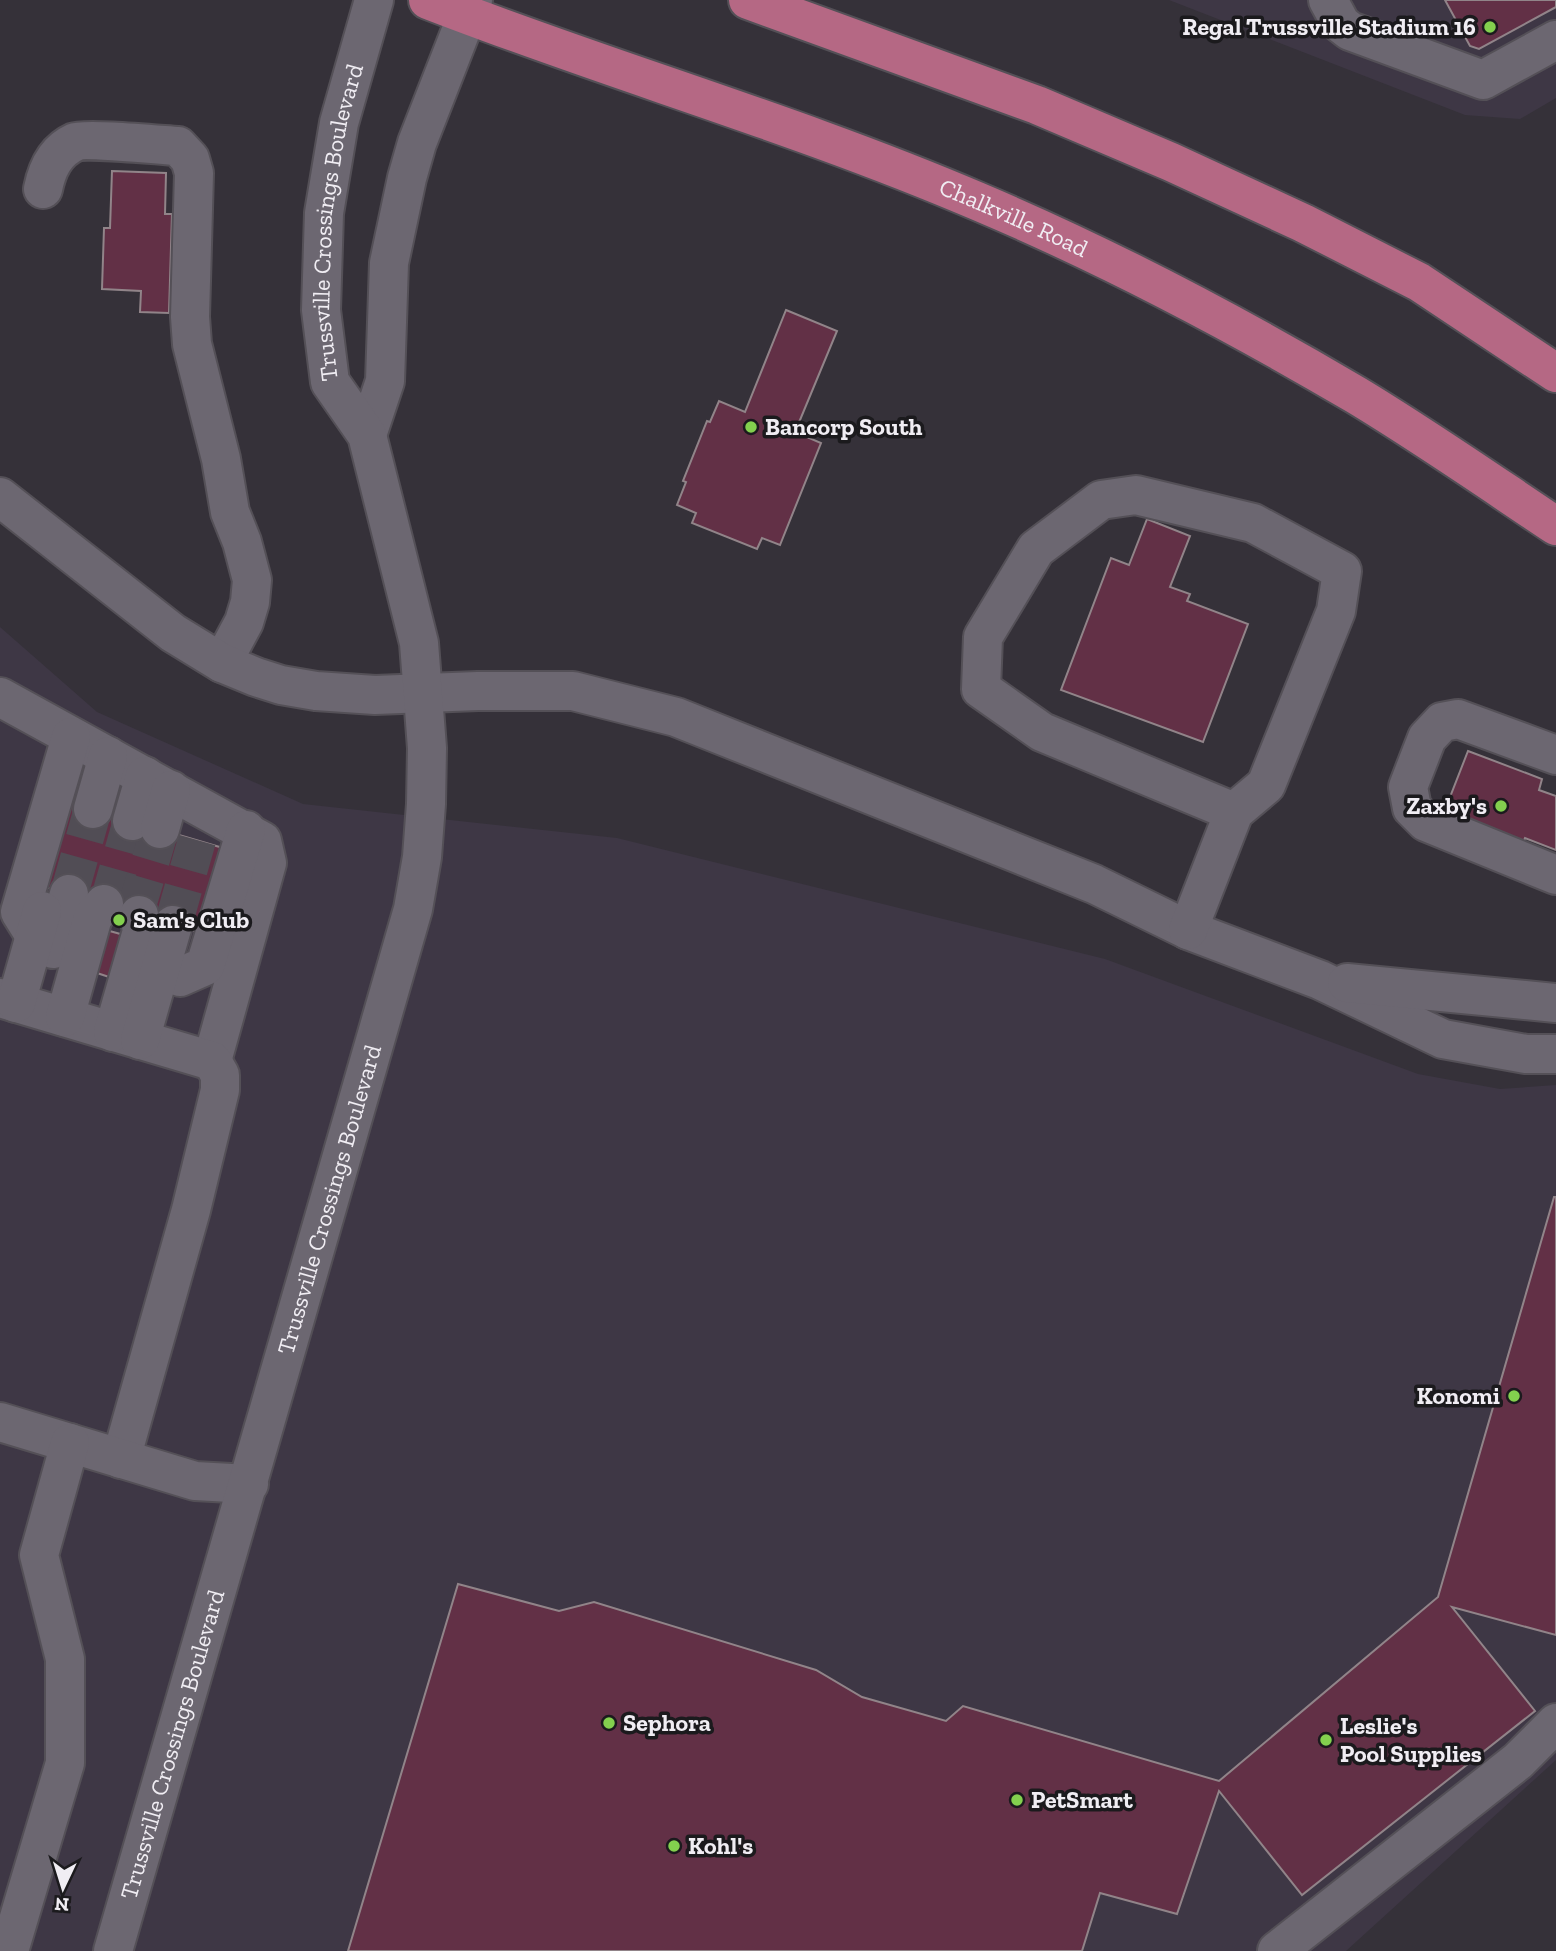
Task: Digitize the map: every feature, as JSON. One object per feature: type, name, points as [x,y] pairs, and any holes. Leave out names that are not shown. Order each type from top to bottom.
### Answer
[{"type":"main road","name":"Chalkville Road","points":[[428,0],[470,8],[553,47],[819,139],[976,200],[1085,250],[1173,293],[1358,396],[1556,526]]},
{"type":"main road","points":[[748,0],[1037,105],[1291,217],[1419,282],[1556,373]]},
{"type":"street","name":"Trussville Crossings Boulevard","points":[[113,1951],[413,909],[422,856],[427,748],[419,643],[367,435],[330,382],[321,310],[324,213],[339,124],[374,0]]},
{"type":"street","points":[[1328,0],[1341,24],[1350,31],[1483,80],[1556,40]]},
{"type":"street","name":"Trussville Crossings Boulevard","points":[[367,435],[385,381],[389,263],[407,178],[417,143],[470,8]]},
{"type":"street","points":[[43,189],[47,170],[59,153],[77,141],[178,146],[190,159],[194,173],[190,317],[192,344],[221,459],[230,512],[242,542],[252,580],[250,602],[244,622],[222,663]]},
{"type":"street","points":[[1188,930],[1234,812],[1266,785],[1336,611],[1342,571],[1253,523],[1136,495],[1101,500],[1036,549],[983,637],[981,689],[1042,732],[1234,812]]},
{"type":"street","points":[[0,497],[173,633],[222,663],[281,685],[316,691],[375,695],[573,691],[676,717],[1094,884],[1188,930],[1320,980],[1443,1039],[1548,1055],[1547,1001],[1320,980]]},
{"type":"street","points":[[0,696],[158,783],[218,829],[262,841],[267,863],[212,1062]]},
{"type":"street","points":[[1556,755],[1458,719],[1442,722],[1427,738],[1408,787],[1412,808],[1426,822],[1556,875]]},
{"type":"street","points":[[82,806],[89,746]]},
{"type":"street","points":[[29,1007],[35,936],[20,912],[89,746]]},
{"type":"street","points":[[146,825],[158,783]]},
{"type":"street","points":[[138,1039],[180,977],[205,966],[218,829]]},
{"type":"street","points":[[35,936],[121,909]]},
{"type":"street","points":[[121,909],[180,977]]},
{"type":"street","points":[[29,1007],[93,917],[121,909]]},
{"type":"street","points":[[121,909],[138,1039]]},
{"type":"street","points":[[29,1007],[212,1062],[220,1075],[220,1090],[191,1210],[121,1459]]},
{"type":"street","points":[[0,1422],[195,1481],[248,1484]]},
{"type":"street","points":[[9,1951],[65,1763],[65,1659],[39,1555],[70,1443]]},
{"type":"street","points":[[1277,1951],[1518,1761],[1556,1723]]},
{"type":"shaded area","points":[[1169,0],[1556,0],[1556,98],[1520,119],[1465,115]]},
{"type":"shaded area","points":[[0,627],[97,712],[303,804],[617,838],[1105,959],[1418,1074],[1500,1089],[1556,1085],[1556,1760],[1346,1951],[0,1951]]},
{"type":"building","name":"Regal Trussville Stadium 16","points":[[1445,0],[1556,0],[1556,7],[1479,49],[1470,46]]},
{"type":"building","points":[[112,171],[166,173],[165,214],[172,214],[169,313],[140,312],[141,291],[102,289],[104,228],[110,228]]},
{"type":"building","name":"Bancorp South","points":[[786,310],[837,331],[795,432],[821,443],[780,545],[762,538],[757,549],[692,523],[696,513],[677,505],[686,482],[683,481],[707,421],[710,422],[719,401],[745,412]]},
{"type":"building","points":[[1147,519],[1190,536],[1170,587],[1190,594],[1187,601],[1248,624],[1203,742],[1061,690],[1111,558],[1129,565]]},
{"type":"building","name":"Zaxby's","points":[[1468,751],[1542,779],[1539,790],[1556,796],[1556,850],[1525,838],[1520,850],[1443,815]]},
{"type":"building","points":[[67,802],[223,848],[198,932],[42,886]]},
{"type":"building","points":[[106,930],[124,935],[112,978],[94,972]]},
{"type":"building","points":[[1554,1197],[1556,1635],[1452,1607],[1535,1711],[1302,1895],[1219,1791],[1177,1914],[1100,1893],[1082,1951],[348,1951],[458,1584],[559,1611],[594,1602],[816,1670],[862,1697],[946,1721],[963,1706],[1219,1781],[1438,1597]]},
{"type":"tunnel","points":[[69,894],[93,809]]},
{"type":"tunnel","points":[[104,904],[110,898],[132,821]]},
{"type":"tunnel","points":[[139,915],[137,906],[160,829]]},
{"type":"tunnel","points":[[173,925],[197,840]]},
{"type":"place","name":"Regal Trussville Stadium 16","points":[[1490,27]]},
{"type":"place","name":"Bancorp South","points":[[751,427]]},
{"type":"place","name":"Zaxby's","points":[[1501,806]]},
{"type":"place","name":"Sam's Club","points":[[119,920]]},
{"type":"place","name":"Konomi","points":[[1514,1396]]},
{"type":"place","name":"Sephora","points":[[609,1723]]},
{"type":"place","name":"Leslie's Pool Supplies","points":[[1326,1740]]},
{"type":"place","name":"PetSmart","points":[[1017,1800]]},
{"type":"place","name":"Kohl's","points":[[674,1846]]}]
